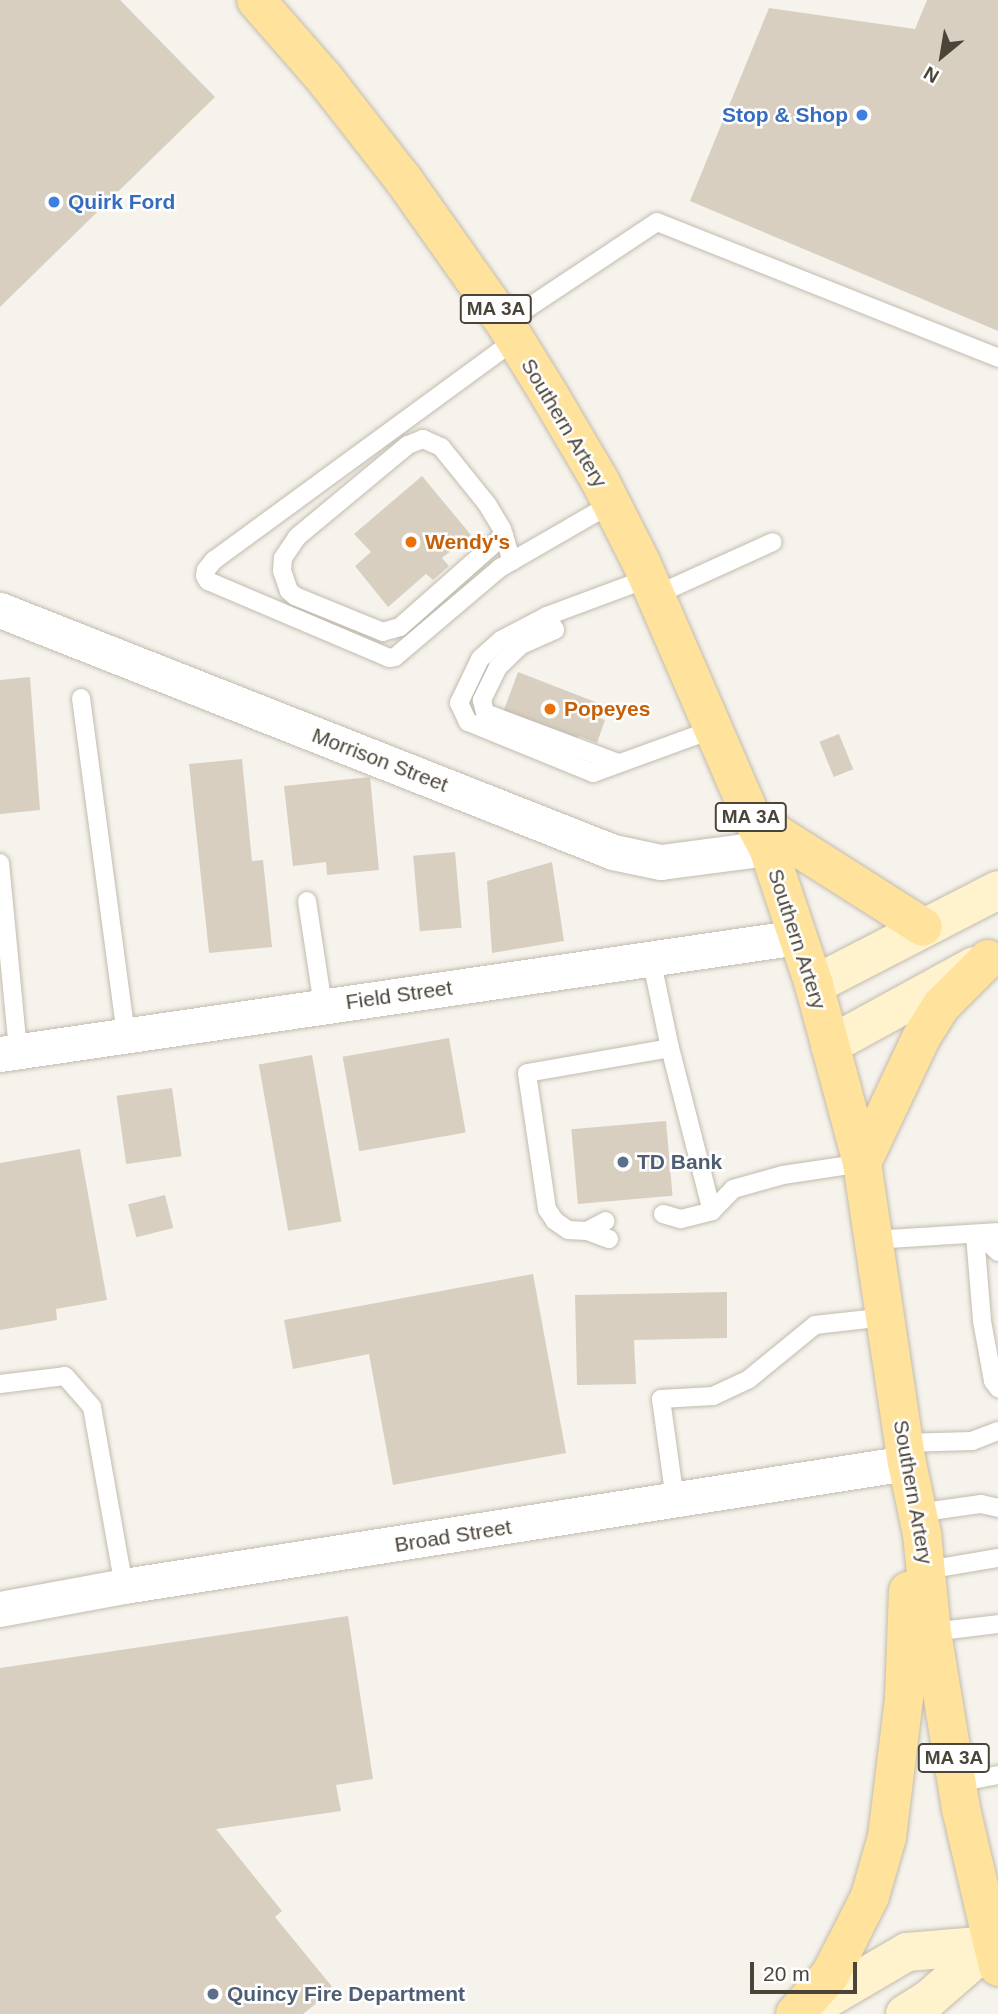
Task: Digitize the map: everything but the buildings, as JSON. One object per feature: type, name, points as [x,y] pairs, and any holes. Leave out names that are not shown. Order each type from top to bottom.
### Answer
[{"type":"main road","name":"Southern Artery","points":[[256,0],[329,84],[404,179],[510,332],[611,504],[652,587],[760,833],[814,985],[862,1163],[906,1460],[927,1570],[932,1632],[957,1783],[996,1951]]},
{"type":"main road","points":[[760,833],[923,927]]},
{"type":"main road","points":[[814,985],[998,890]]},
{"type":"main road","points":[[830,1045],[993,956]]},
{"type":"main road","points":[[862,1163],[921,1038],[942,1005],[993,956]]},
{"type":"main road","points":[[795,2014],[830,1975],[870,1896],[887,1837],[904,1699],[908,1628],[906,1460]]},
{"type":"main road","points":[[801,2014],[907,1952],[996,1951]]},
{"type":"main road","points":[[905,2014],[996,1951]]},
{"type":"street","name":"Morrison Street","points":[[0,610],[613,852],[662,862],[760,833]]},
{"type":"street","name":"Field Street","points":[[9,1052],[798,936]]},
{"type":"street","name":"Broad Street","points":[[1,1601],[124,1586],[675,1500],[906,1460]]},
{"type":"lane","points":[[611,504],[512,561],[395,657],[389,658],[208,581],[206,570],[214,560],[409,418],[510,332],[657,222],[998,358]]},
{"type":"lane","points":[[409,418],[423,439],[441,447],[487,504],[504,535],[512,561]]},
{"type":"lane","points":[[423,439],[408,445],[297,537],[283,558],[282,571],[289,591],[295,596],[373,628],[390,631],[400,626],[504,535]]},
{"type":"lane","points":[[714,729],[593,773],[468,722],[459,702],[480,659],[501,640],[547,616],[652,587],[774,542]]},
{"type":"lane","points":[[81,698],[126,1035]]},
{"type":"lane","points":[[0,863],[9,1052]]},
{"type":"lane","points":[[307,901],[323,1006]]},
{"type":"lane","points":[[651,958],[670,1048],[712,1211]]},
{"type":"lane","points":[[608,1239],[587,1231],[568,1230],[555,1221],[547,1209],[527,1073],[670,1048]]},
{"type":"lane","points":[[664,1233],[681,1219],[712,1211],[733,1189],[783,1175],[862,1163]]},
{"type":"lane","points":[[663,1214],[681,1219]]},
{"type":"lane","points":[[587,1231],[606,1221]]},
{"type":"lane","points":[[874,1240],[984,1234]]},
{"type":"lane","points":[[984,1234],[998,1252]]},
{"type":"lane","points":[[984,1234],[982,1321],[993,1381],[998,1388]]},
{"type":"lane","points":[[675,1500],[661,1399],[713,1396],[749,1380],[815,1325],[885,1317]]},
{"type":"lane","points":[[0,1384],[65,1376],[92,1406],[124,1586]]},
{"type":"lane","points":[[906,1460],[998,1431]]},
{"type":"lane","points":[[917,1513],[989,1506],[998,1493]]},
{"type":"lane","points":[[927,1570],[998,1558]]},
{"type":"lane","points":[[932,1632],[998,1624]]},
{"type":"lane","points":[[957,1783],[998,1775]]},
{"type":"place","name":"Stop & Shop","points":[[862,115]]},
{"type":"place","name":"Quirk Ford","points":[[54,202]]},
{"type":"place","name":"Wendy's","points":[[411,542]]},
{"type":"place","name":"Popeyes","points":[[550,709]]},
{"type":"place","name":"TD Bank","points":[[623,1162]]},
{"type":"place","name":"Quincy Fire Department","points":[[213,1994]]}]
